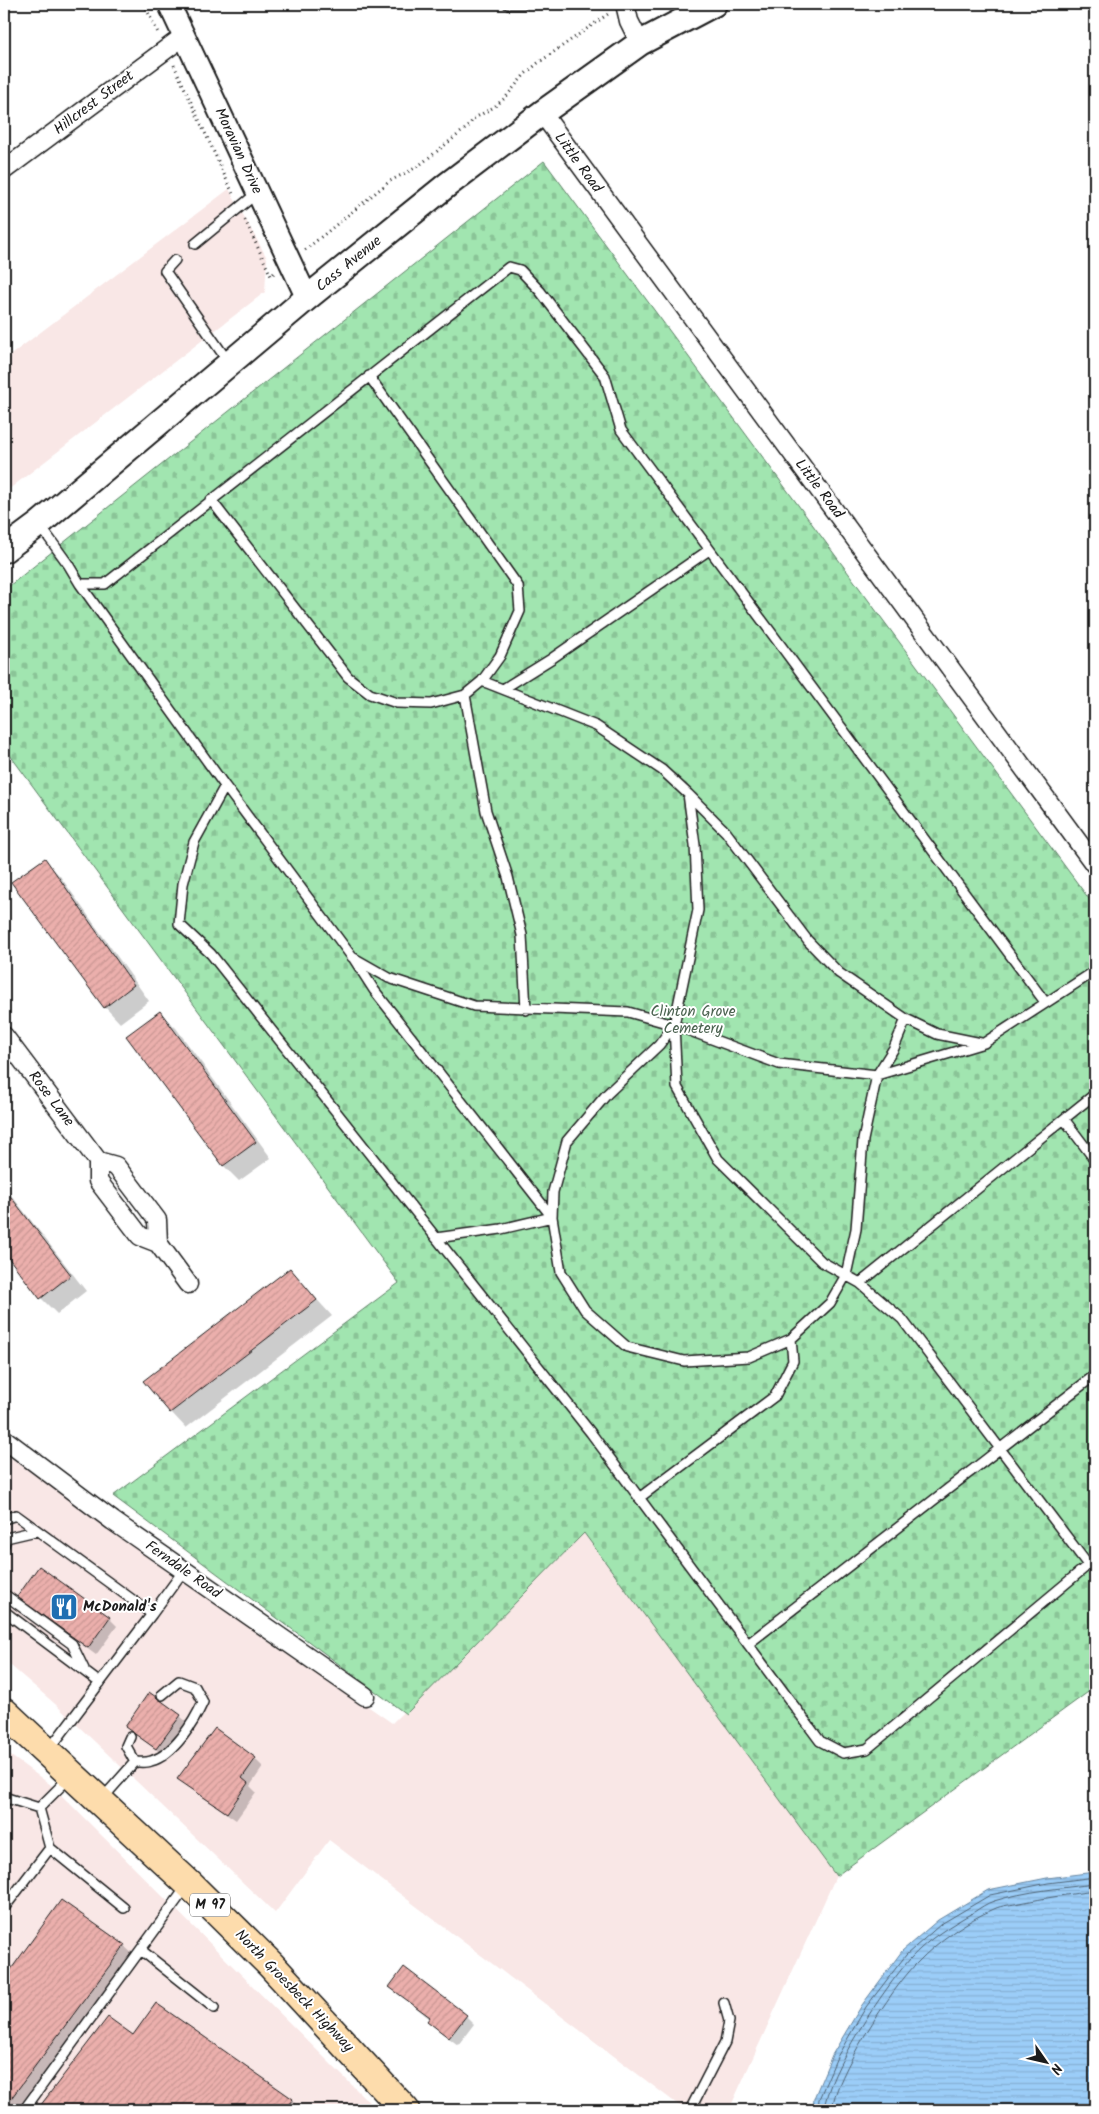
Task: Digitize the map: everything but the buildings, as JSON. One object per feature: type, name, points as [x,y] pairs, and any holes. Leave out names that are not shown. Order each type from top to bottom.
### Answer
[{"type":"main road","name":"Cass Avenue","points":[[4,550],[38,524],[307,298],[440,191],[542,113],[640,43],[714,4]]},
{"type":"main road","name":"North Groesbeck Highway","points":[[4,1712],[189,1884],[312,2008],[405,2110]]},
{"type":"street","name":"Moravian Drive","points":[[169,4],[307,298]]},
{"type":"street","points":[[625,4],[629,21],[640,43]]},
{"type":"street","name":"Hillcrest Street","points":[[4,170],[184,36]]},
{"type":"street","name":"Little Road","points":[[542,113],[724,363],[912,613],[1095,865]]},
{"type":"street","name":"Rose Lane","points":[[4,1036],[98,1161],[98,1180],[140,1236],[158,1243],[188,1284]]},
{"type":"street","name":"Rose Lane","points":[[98,1161],[116,1166],[157,1220],[158,1243]]},
{"type":"street","name":"Ferndale Road","points":[[4,1439],[113,1521],[365,1696]]},
{"type":"lane","points":[[508,4],[523,4]]},
{"type":"lane","points":[[195,244],[258,192]]},
{"type":"lane","points":[[175,260],[164,271],[229,364]]},
{"type":"lane","points":[[80,584],[105,584],[509,267],[520,270],[540,291],[605,376],[621,430],[1045,1002]]},
{"type":"lane","points":[[211,500],[348,677],[370,694],[398,703],[431,704],[465,695],[482,681],[500,656],[520,611],[518,586],[369,376]]},
{"type":"lane","points":[[38,524],[225,786],[352,957],[374,990],[552,1217]]},
{"type":"lane","points":[[503,689],[551,659],[709,550]]},
{"type":"lane","points":[[482,681],[596,726],[662,770],[726,832],[808,941],[839,973],[906,1019],[937,1034],[984,1043]]},
{"type":"lane","points":[[465,695],[486,811],[508,877],[522,935],[526,1010]]},
{"type":"lane","points":[[225,786],[194,842],[183,884],[179,924],[211,954],[585,1425],[820,1741],[843,1753],[867,1749],[1092,1562],[999,1448],[902,1320],[860,1283],[822,1262],[718,1159],[677,1087],[674,1025],[698,910],[695,845],[688,794]]},
{"type":"lane","points":[[352,957],[389,978],[474,1006],[526,1010],[628,1012],[674,1025],[779,1064],[877,1075],[984,1043],[1095,971]]},
{"type":"lane","points":[[674,1025],[659,1045],[607,1094],[567,1141],[553,1192],[552,1217],[561,1272],[585,1310],[627,1347],[684,1360],[749,1357],[791,1339],[830,1303],[846,1275],[856,1230],[863,1140],[877,1075],[894,1048],[906,1019]]},
{"type":"lane","points":[[860,1283],[1095,1094]]},
{"type":"lane","points":[[1064,1119],[1095,1160]]},
{"type":"lane","points":[[436,1238],[501,1229],[552,1217]]},
{"type":"lane","points":[[639,1498],[775,1396],[793,1361],[791,1339]]},
{"type":"lane","points":[[748,1644],[1095,1375]]},
{"type":"lane","points":[[4,1519],[16,1516],[152,1614]]},
{"type":"lane","points":[[4,1540],[36,1531]]},
{"type":"lane","points":[[47,1751],[184,1570]]},
{"type":"lane","points":[[4,1594],[72,1644],[86,1672]]},
{"type":"lane","points":[[4,1611],[100,1683]]},
{"type":"lane","points":[[100,1801],[135,1762],[151,1761],[168,1752],[194,1721],[203,1702],[195,1687],[179,1681],[162,1695]]},
{"type":"lane","points":[[130,1737],[126,1746],[135,1762]]},
{"type":"lane","points":[[39,1808],[72,1775]]},
{"type":"lane","points":[[5,1799],[39,1808]]},
{"type":"lane","points":[[39,1808],[50,1848],[124,1908]]},
{"type":"lane","points":[[4,1908],[50,1848]]},
{"type":"lane","points":[[24,2110],[189,1884]]},
{"type":"lane","points":[[141,1950],[214,2008]]},
{"type":"lane","points":[[690,2110],[725,2042],[729,2021],[724,2003]]},
{"type":"path","points":[[144,4],[271,276]]},
{"type":"path","points":[[322,237],[390,181],[417,167],[469,126],[473,119],[494,107],[538,64],[610,13]]},
{"type":"shaded area","points":[[229,189],[267,258],[265,292],[4,493],[4,360]]},
{"type":"shaded area","points":[[4,1453],[392,1723],[584,1533],[836,1876],[729,2110],[685,2110],[329,1840],[275,1913],[54,1703],[4,1660]]},
{"type":"shaded area","points":[[4,1751],[51,1785],[377,2110],[4,2110]]},
{"type":"green space","name":"Clinton Grove Cemetery","points":[[544,161],[1095,907],[1095,1687],[836,1876],[584,1533],[406,1714],[113,1496],[399,1283],[4,747],[4,590]]},
{"type":"water","points":[[1095,1872],[1095,2110],[813,2110],[814,2098],[832,2055],[862,2005],[902,1951],[938,1920],[988,1890],[1047,1878]]},
{"type":"place","name":"McDonald's","points":[[64,1607]]}]
